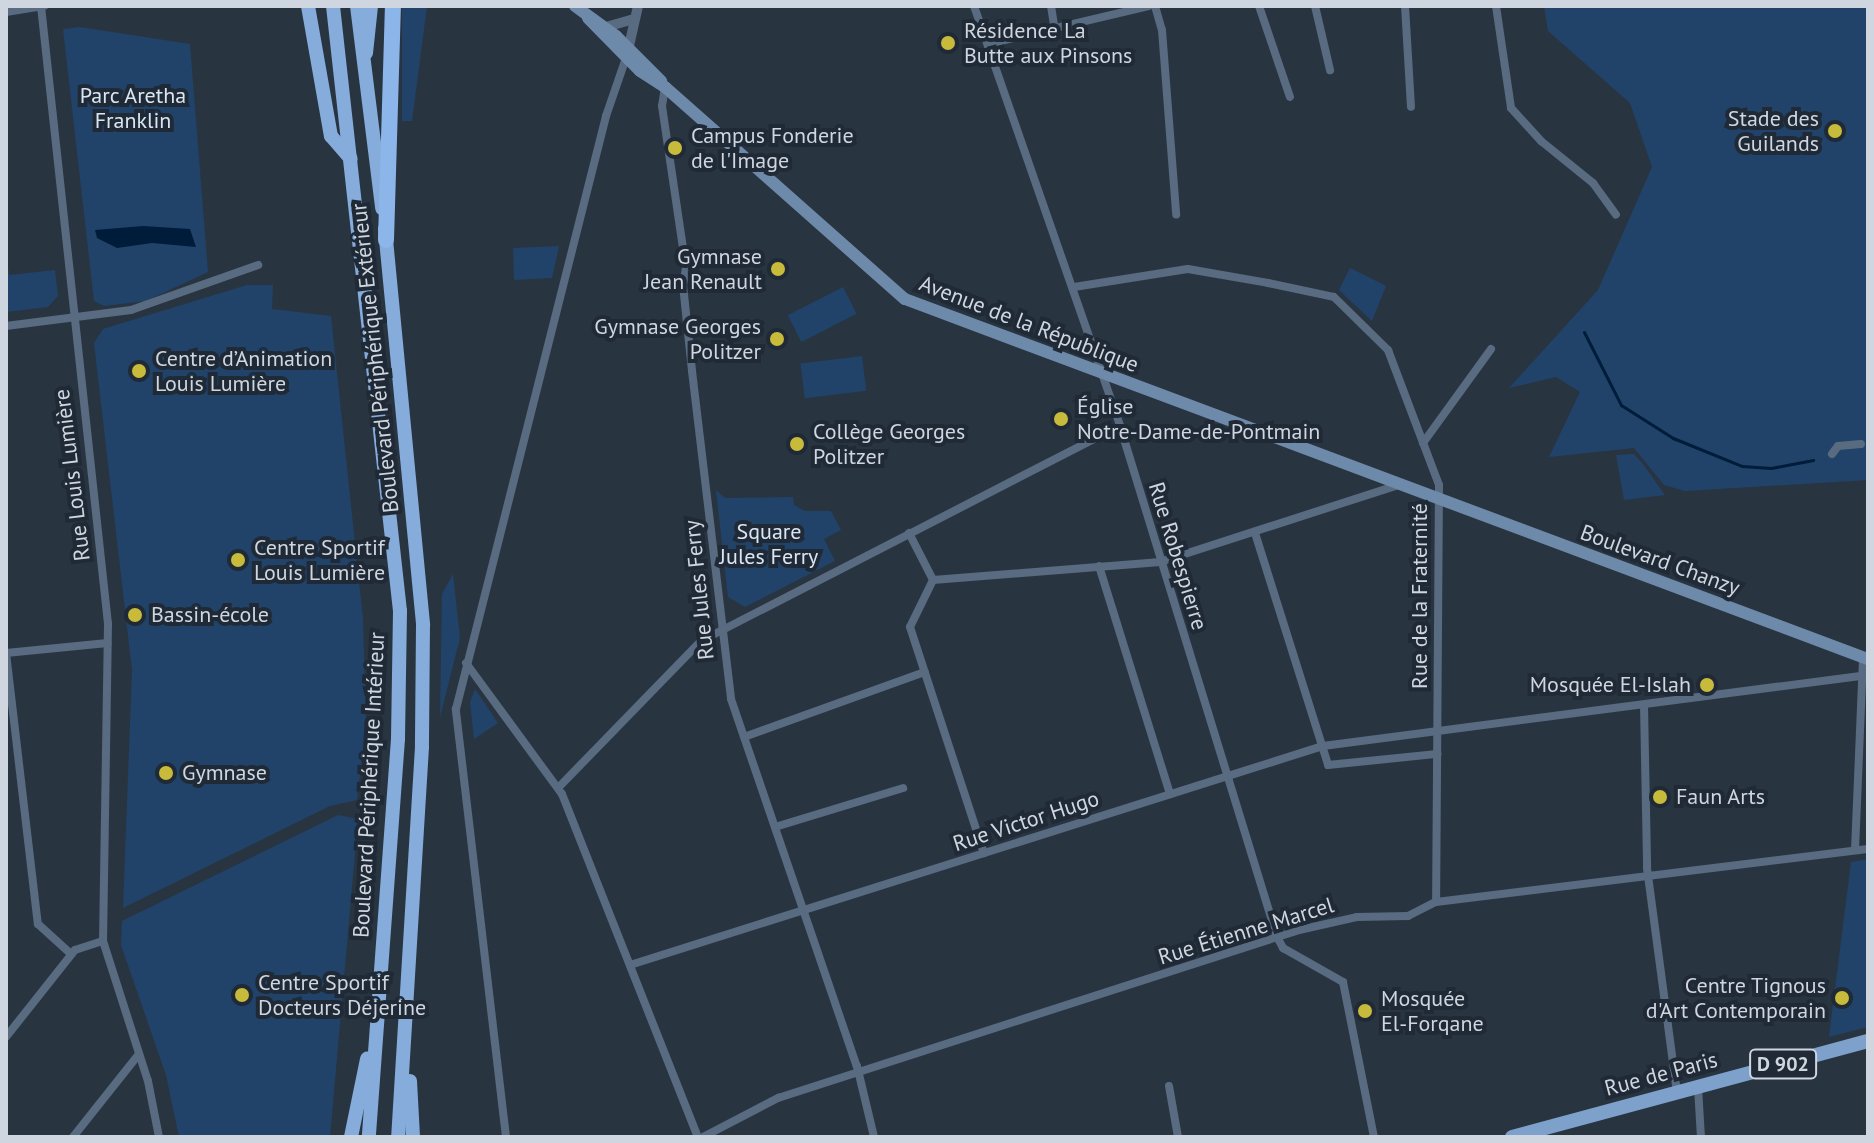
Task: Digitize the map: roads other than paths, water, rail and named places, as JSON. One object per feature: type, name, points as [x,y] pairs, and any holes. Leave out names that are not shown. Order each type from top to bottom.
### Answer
[{"type":"highway","points":[[308,6],[331,136],[351,159]]},
{"type":"highway","name":"Boulevard Périphérique Intérieur","points":[[333,6],[400,611],[398,739],[369,1137]]},
{"type":"highway","name":"Boulevard Périphérique Extérieur","points":[[357,6],[386,240],[423,625],[411,962],[398,1137]]},
{"type":"highway","points":[[363,69],[371,6]]},
{"type":"highway","points":[[386,240],[393,6]]},
{"type":"highway","points":[[411,962],[413,1137]]},
{"type":"highway","points":[[351,1137],[378,1004]]},
{"type":"main road","name":"Avenue de la République","points":[[575,6],[905,299],[1439,498]]},
{"type":"main road","name":"Avenue de la République","points":[[588,18],[606,27],[627,53]]},
{"type":"main road","name":"Boulevard Chanzy","points":[[1439,498],[1866,658]]},
{"type":"main road","name":"Rue de Paris","points":[[1512,1137],[1529,1135],[1868,1041]]},
{"type":"street","points":[[6,12],[42,6]]},
{"type":"street","name":"Rue Louis Lumière","points":[[42,6],[108,643],[103,941],[139,1054],[159,1137]]},
{"type":"street","points":[[506,1137],[456,709],[606,116],[627,53],[638,6]]},
{"type":"street","name":"Rue Robespierre","points":[[974,6],[1103,373],[1277,937]]},
{"type":"street","points":[[1051,6],[1054,25]]},
{"type":"street","points":[[988,44],[1054,25],[1152,6],[1162,30],[1176,214]]},
{"type":"street","points":[[1259,6],[1290,97]]},
{"type":"street","points":[[1315,6],[1330,70]]},
{"type":"street","points":[[1405,6],[1411,107]]},
{"type":"street","points":[[1496,6],[1511,108],[1541,141],[1593,183],[1616,215]]},
{"type":"street","points":[[606,27],[634,19]]},
{"type":"street","name":"Rue Jules Ferry","points":[[665,87],[662,106],[686,268],[684,299],[731,699],[860,1073],[874,1137]]},
{"type":"street","points":[[6,326],[131,310],[258,265]]},
{"type":"street","name":"Rue de la Fraternité","points":[[1074,287],[1188,269],[1334,297],[1388,350],[1439,485],[1436,902]]},
{"type":"street","points":[[1423,443],[1491,349]]},
{"type":"street","points":[[558,788],[676,664],[722,628],[1120,426]]},
{"type":"street","points":[[1832,454],[1838,446],[1861,444]]},
{"type":"street","points":[[933,580],[1160,562],[1400,484]]},
{"type":"street","points":[[909,533],[933,580]]},
{"type":"street","points":[[1255,533],[1328,765],[1437,754]]},
{"type":"street","points":[[1099,566],[1170,794]]},
{"type":"street","points":[[933,580],[910,619],[984,853]]},
{"type":"street","points":[[71,954],[38,924],[6,653],[108,643]]},
{"type":"street","points":[[1855,850],[1860,676],[1866,658]]},
{"type":"street","points":[[466,663],[558,788],[701,1137]]},
{"type":"street","points":[[744,737],[925,672]]},
{"type":"street","name":"Rue Victor Hugo","points":[[630,965],[1323,746],[1860,676]]},
{"type":"street","points":[[1644,705],[1649,875],[1677,1093]]},
{"type":"street","points":[[775,827],[903,788]]},
{"type":"street","name":"Rue Étienne Marcel","points":[[701,1137],[778,1098],[1264,941],[1357,917],[1408,916],[1436,902],[1868,849]]},
{"type":"street","points":[[1277,937],[1283,948],[1343,982],[1374,1137]]},
{"type":"street","points":[[6,1037],[71,954],[87,942],[103,941]]},
{"type":"street","points":[[73,1137],[139,1054]]},
{"type":"street","points":[[1169,1086],[1178,1137]]},
{"type":"street","points":[[1698,1087],[1701,1137]]},
{"type":"waterway","points":[[1584,332],[1621,405],[1673,438],[1742,466],[1771,468],[1813,460]]},
{"type":"place","name":"Résidence La Butte aux Pinsons","points":[[948,43]]},
{"type":"place","name":"Stade des Guilands","points":[[1835,131]]},
{"type":"place","name":"Campus Fonderie de l'Image","points":[[675,148]]},
{"type":"place","name":"Gymnase Jean Renault","points":[[778,269]]},
{"type":"place","name":"Gymnase Georges Politzer","points":[[777,339]]},
{"type":"place","name":"Centre d’Animation Louis Lumière","points":[[139,371]]},
{"type":"place","name":"Église Notre-Dame-de-Pontmain","points":[[1061,419]]},
{"type":"place","name":"Collège Georges Politzer","points":[[797,444]]},
{"type":"place","name":"Centre Sportif Louis Lumière","points":[[238,560]]},
{"type":"place","name":"Bassin-école","points":[[135,615]]},
{"type":"place","name":"Mosquée El-Islah","points":[[1707,685]]},
{"type":"place","name":"Gymnase","points":[[166,773]]},
{"type":"place","name":"Faun Arts","points":[[1660,797]]},
{"type":"place","name":"Centre Sportif Docteurs Déjerine","points":[[242,995]]},
{"type":"place","name":"Centre Tignous d'Art Contemporain","points":[[1842,998]]},
{"type":"place","name":"Mosquée El-Forqane","points":[[1365,1011]]},
{"type":"park label","name":"Parc Aretha Franklin","points":[[133,108]]},
{"type":"park label","name":"Square Jules Ferry","points":[[769,544]]}]
